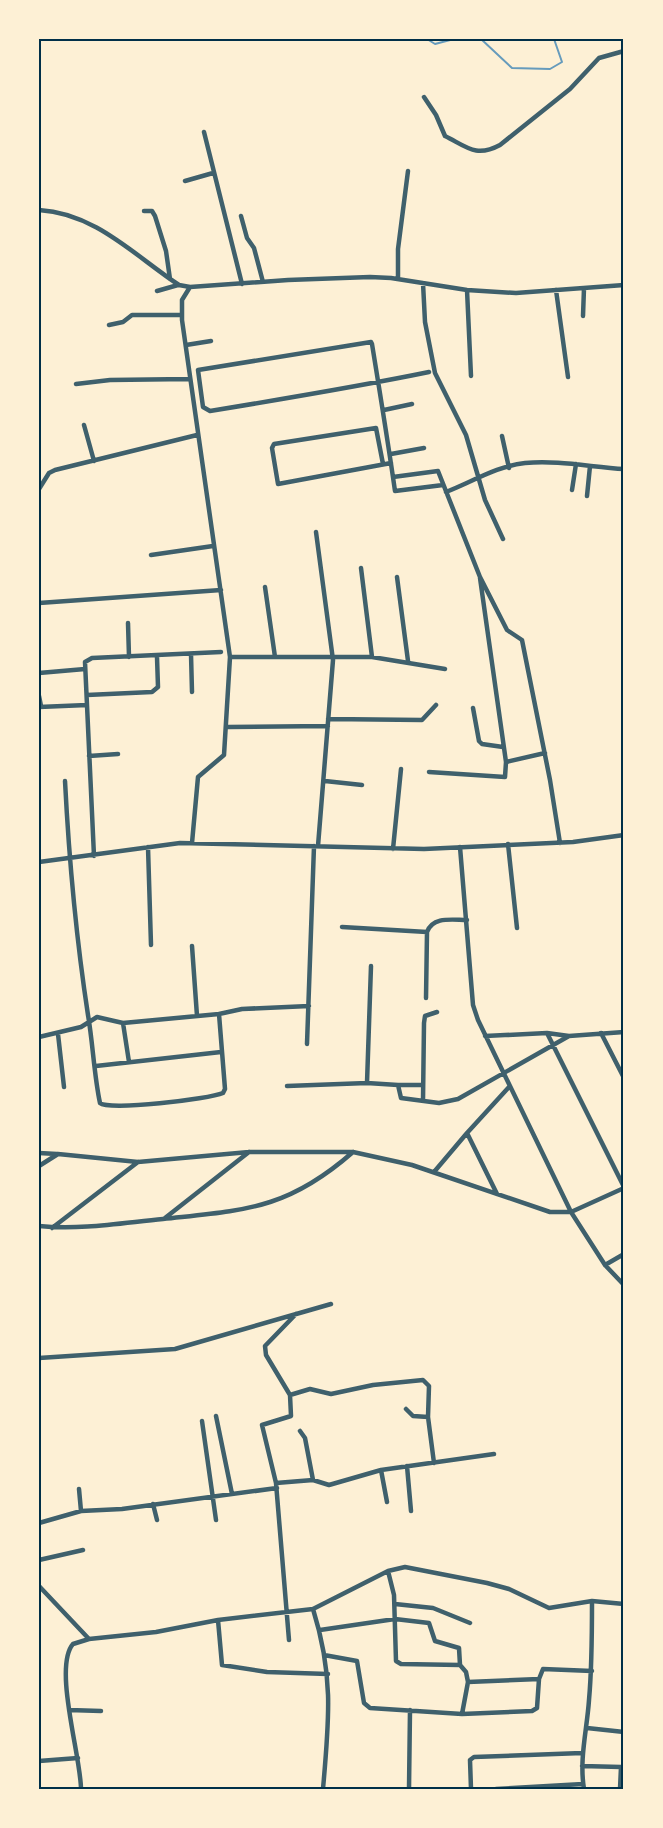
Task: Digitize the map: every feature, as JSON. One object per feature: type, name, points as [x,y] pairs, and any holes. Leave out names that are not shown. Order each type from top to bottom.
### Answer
[{"type":"street","points":[[424,97],[445,135],[479,153],[488,152],[570,89],[599,58],[624,51]]},
{"type":"street","points":[[204,132],[242,284]]},
{"type":"street","points":[[398,279],[398,249],[408,171]]},
{"type":"street","points":[[185,181],[213,173]]},
{"type":"street","points":[[39,210],[58,212],[87,222],[110,235],[179,285],[190,287],[370,277],[467,290],[516,293],[624,285]]},
{"type":"street","points":[[144,211],[152,212],[154,216],[166,251],[170,279]]},
{"type":"street","points":[[241,216],[254,248],[263,282]]},
{"type":"street","points":[[423,283],[425,322],[435,373],[466,435],[485,500],[503,539]]},
{"type":"street","points":[[157,291],[179,285]]},
{"type":"street","points":[[190,287],[182,300],[182,315],[189,379],[204,467],[230,657],[228,727],[224,755],[198,777],[192,843]]},
{"type":"street","points":[[583,316],[584,288]]},
{"type":"street","points":[[467,290],[471,376]]},
{"type":"street","points":[[556,290],[568,377]]},
{"type":"street","points":[[110,324],[123,322],[132,315],[182,315]]},
{"type":"street","points":[[189,371],[368,340],[372,344],[384,410],[395,491],[443,485]]},
{"type":"street","points":[[186,345],[212,341]]},
{"type":"street","points":[[198,370],[202,408],[207,411],[379,383],[429,372]]},
{"type":"street","points":[[76,384],[110,380],[189,379]]},
{"type":"street","points":[[384,410],[412,404]]},
{"type":"street","points":[[84,425],[94,461]]},
{"type":"street","points":[[384,465],[376,428],[274,444],[272,448],[278,484],[384,465],[392,463]]},
{"type":"street","points":[[39,489],[49,473],[197,435]]},
{"type":"street","points":[[502,436],[508,468]]},
{"type":"street","points":[[391,454],[424,448]]},
{"type":"street","points":[[446,492],[478,476],[525,463],[576,464],[624,469]]},
{"type":"street","points":[[572,490],[576,464]]},
{"type":"street","points":[[587,496],[590,466]]},
{"type":"street","points":[[393,477],[438,471],[480,576],[507,630],[522,640],[545,753],[560,843]]},
{"type":"street","points":[[307,1044],[316,846],[325,781],[332,656],[316,532]]},
{"type":"street","points":[[151,555],[213,546]]},
{"type":"street","points":[[361,568],[372,657]]},
{"type":"street","points":[[429,772],[505,777],[506,762],[480,576]]},
{"type":"street","points":[[397,577],[408,661]]},
{"type":"street","points":[[266,587],[275,657]]},
{"type":"street","points":[[39,603],[221,590]]},
{"type":"street","points":[[128,623],[129,657]]},
{"type":"street","points":[[94,856],[85,669],[88,659],[221,652]]},
{"type":"street","points":[[190,654],[192,692]]},
{"type":"street","points":[[87,695],[156,690],[158,687],[157,657]]},
{"type":"street","points":[[230,657],[372,657],[408,661],[446,669]]},
{"type":"street","points":[[39,673],[85,669]]},
{"type":"street","points":[[39,696],[40,706],[87,705]]},
{"type":"street","points":[[328,719],[422,720],[436,705]]},
{"type":"street","points":[[473,708],[479,741],[482,744],[503,747]]},
{"type":"street","points":[[228,727],[328,726]]},
{"type":"street","points":[[506,762],[545,753]]},
{"type":"street","points":[[89,756],[118,754]]},
{"type":"street","points":[[393,849],[401,769]]},
{"type":"street","points":[[65,781],[69,858],[88,1017],[102,1106],[165,1102],[223,1093],[225,1083],[219,1014]]},
{"type":"street","points":[[325,781],[363,785]]},
{"type":"street","points":[[39,862],[192,843],[393,849],[560,843],[624,835]]},
{"type":"street","points":[[508,844],[517,928]]},
{"type":"street","points":[[148,847],[151,945]]},
{"type":"street","points":[[460,847],[473,1005],[501,1072],[571,1212],[605,1265],[624,1285]]},
{"type":"street","points":[[426,998],[427,932],[430,924],[437,920],[467,920]]},
{"type":"street","points":[[342,927],[427,932]]},
{"type":"street","points":[[192,946],[197,1016]]},
{"type":"street","points":[[367,1083],[371,966]]},
{"type":"street","points":[[88,1017],[123,1023],[219,1014],[242,1009],[309,1006]]},
{"type":"street","points":[[423,1101],[425,1016],[437,1012]]},
{"type":"street","points":[[39,1037],[81,1027],[88,1017]]},
{"type":"street","points":[[123,1023],[129,1062]]},
{"type":"street","points":[[601,1032],[624,1078]]},
{"type":"street","points":[[485,1036],[547,1033],[569,1036],[624,1032]]},
{"type":"street","points":[[39,1153],[138,1162],[249,1152],[353,1152],[434,1172],[550,1212],[571,1212],[624,1188],[547,1033]]},
{"type":"street","points":[[58,1034],[64,1087]]},
{"type":"street","points":[[398,1085],[401,1098],[450,1102],[569,1036]]},
{"type":"street","points":[[96,1066],[221,1052]]},
{"type":"street","points":[[287,1086],[367,1083],[423,1085]]},
{"type":"street","points":[[434,1172],[509,1087]]},
{"type":"street","points":[[467,1133],[497,1194]]},
{"type":"street","points":[[165,1218],[249,1152]]},
{"type":"street","points":[[39,1226],[88,1227],[165,1218],[218,1215],[272,1202],[304,1187],[353,1152]]},
{"type":"street","points":[[39,1166],[58,1154]]},
{"type":"street","points":[[52,1228],[138,1162]]},
{"type":"street","points":[[605,1265],[624,1254]]},
{"type":"street","points":[[39,1358],[77,1353],[168,1350],[331,1304]]},
{"type":"street","points":[[289,1640],[276,1486],[262,1428],[264,1424],[291,1416],[290,1395],[266,1355],[266,1346],[297,1313]]},
{"type":"street","points":[[290,1395],[310,1389],[331,1394],[373,1385],[423,1380],[429,1386],[429,1417],[434,1463]]},
{"type":"street","points":[[406,1409],[413,1416],[429,1417]]},
{"type":"street","points":[[216,1416],[232,1494]]},
{"type":"street","points":[[202,1421],[216,1520]]},
{"type":"street","points":[[300,1431],[305,1438],[313,1480]]},
{"type":"street","points":[[39,1523],[81,1511],[213,1497],[313,1480],[329,1485],[381,1470],[494,1454]]},
{"type":"street","points":[[407,1466],[411,1510]]},
{"type":"street","points":[[381,1470],[387,1502]]},
{"type":"street","points":[[79,1490],[81,1511]]},
{"type":"street","points":[[153,1504],[157,1520]]},
{"type":"street","points":[[39,1560],[83,1550]]},
{"type":"street","points":[[81,1789],[69,1710],[68,1653],[73,1644],[89,1639],[156,1632],[218,1620],[313,1609],[388,1572],[405,1567],[456,1575],[509,1589],[549,1608],[592,1601],[624,1605]]},
{"type":"street","points":[[388,1572],[395,1604],[396,1658],[399,1663],[460,1665]]},
{"type":"street","points":[[39,1586],[89,1639]]},
{"type":"street","points":[[496,1789],[584,1786],[582,1753],[587,1728],[592,1671],[592,1601]]},
{"type":"street","points":[[395,1604],[433,1608],[470,1623]]},
{"type":"street","points":[[313,1609],[320,1630],[328,1674],[330,1705],[324,1789]]},
{"type":"street","points":[[320,1630],[394,1619],[430,1624],[435,1641],[459,1648],[460,1665],[466,1672],[468,1682],[462,1713]]},
{"type":"street","points":[[218,1620],[222,1665],[267,1672],[328,1674]]},
{"type":"street","points":[[324,1655],[357,1661],[366,1706],[410,1710],[462,1713],[535,1710],[539,1679],[543,1669],[592,1671]]},
{"type":"street","points":[[468,1682],[539,1679]]},
{"type":"street","points":[[69,1710],[101,1711]]},
{"type":"street","points":[[409,1789],[410,1710]]},
{"type":"street","points":[[587,1728],[624,1732]]},
{"type":"street","points":[[471,1789],[470,1760],[474,1757],[582,1753]]},
{"type":"street","points":[[39,1761],[78,1758]]},
{"type":"street","points":[[582,1766],[621,1767],[620,1789]]},
{"type":"waterway","points":[[427,39],[435,44],[454,39]]},
{"type":"waterway","points":[[481,39],[512,68],[550,69],[562,62],[554,39]]}]
